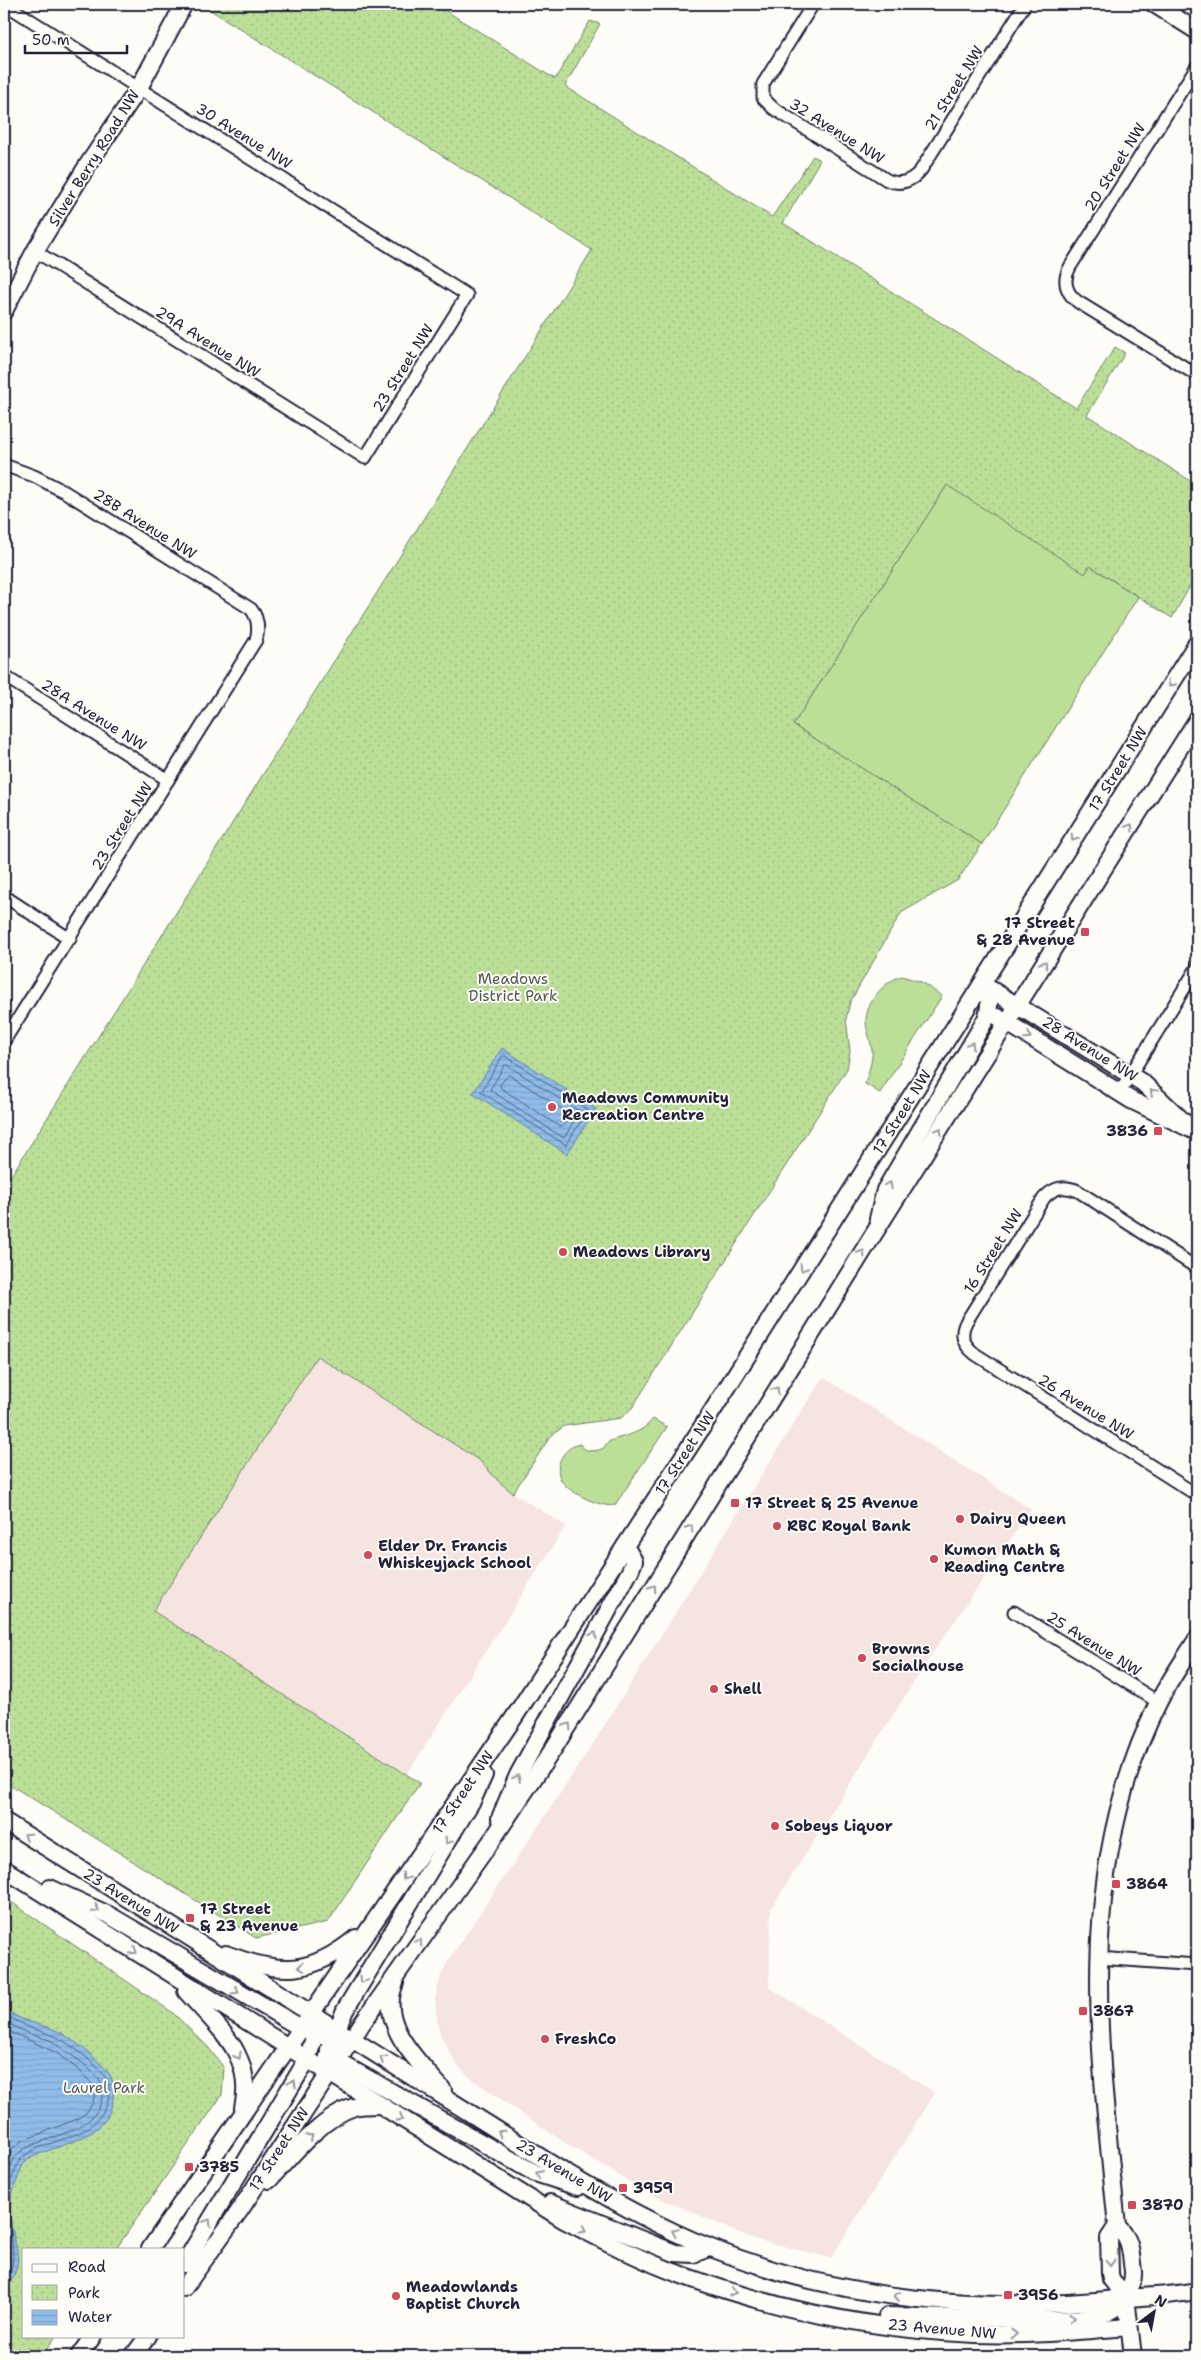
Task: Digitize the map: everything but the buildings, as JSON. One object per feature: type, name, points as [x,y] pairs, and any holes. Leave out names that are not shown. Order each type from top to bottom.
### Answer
[{"type":"main road","name":"Silver Berry Road NW","points":[[4,311],[36,251],[87,166],[139,88],[184,4]]},
{"type":"main road","points":[[1154,4],[1197,31]]},
{"type":"main road","name":"17 Street NW","points":[[151,2248],[287,2048],[307,2031],[311,2014],[502,1735],[625,1546],[972,1001],[1197,643]]},
{"type":"main road","name":"17 Street NW","points":[[185,2287],[240,2210],[328,2074],[332,2058],[351,2039],[401,1970],[552,1751],[1197,720]]},
{"type":"main road","points":[[875,1232],[885,1190],[989,1011],[989,996],[982,984]]},
{"type":"main road","name":"28 Avenue NW","points":[[982,984],[1131,1074],[1157,1095],[1193,1129]]},
{"type":"main road","name":"28 Avenue NW","points":[[972,1001],[1119,1093],[1157,1114],[1193,1129]]},
{"type":"main road","points":[[492,1840],[518,1775],[630,1571],[634,1561],[625,1546]]},
{"type":"main road","points":[[1126,2298],[1111,2280],[1109,2238],[1117,2226],[1102,2058],[1098,1958],[1103,1890],[1117,1816],[1136,1754],[1158,1702],[1197,1639]]},
{"type":"main road","points":[[332,2058],[334,2034],[345,2010],[473,1799],[502,1735]]},
{"type":"main road","name":"23 Avenue NW","points":[[4,1821],[311,2014],[334,2034],[351,2039],[602,2195],[709,2248],[751,2264],[848,2288],[915,2299],[974,2305],[1016,2306],[1197,2291]]},
{"type":"main road","points":[[4,1868],[109,1915],[307,2031],[334,2034]]},
{"type":"main road","name":"23 Avenue NW","points":[[4,1868],[287,2048],[309,2055],[328,2074],[518,2191],[595,2236],[686,2277],[771,2302],[814,2312],[926,2331],[976,2334],[1035,2334],[1130,2327]]},
{"type":"main road","points":[[197,1942],[235,1957],[267,1966],[295,1969],[318,1964],[328,1959],[372,1925]]},
{"type":"main road","points":[[401,1970],[390,1995],[390,2014],[394,2026],[418,2061],[454,2104]]},
{"type":"main road","points":[[175,1978],[221,2031],[240,2057],[246,2081],[243,2112]]},
{"type":"main road","points":[[185,2262],[309,2055],[307,2031]]},
{"type":"main road","points":[[309,2055],[332,2058],[536,2173],[602,2195]]},
{"type":"main road","points":[[240,2210],[306,2140],[327,2123],[355,2107],[378,2104]]},
{"type":"main road","points":[[518,2191],[583,2215],[675,2253],[693,2254],[709,2248]]},
{"type":"main road","points":[[1117,2226],[1128,2236],[1133,2275],[1126,2298],[1133,2356]]},
{"type":"main road","points":[[814,2312],[958,2319],[1050,2320],[1093,2316],[1109,2312],[1117,2308],[1126,2298]]},
{"type":"main road","points":[[80,2356],[91,2338]]},
{"type":"main road","points":[[133,2356],[146,2338]]},
{"type":"street","name":"30 Avenue NW","points":[[5,4],[467,295]]},
{"type":"street","name":"32 Avenue NW","points":[[813,4],[763,84],[762,94],[767,103],[773,108],[886,180],[903,182]]},
{"type":"street","name":"21 Street NW","points":[[903,182],[913,178],[920,170],[1025,4]]},
{"type":"street","name":"20 Street NW","points":[[1197,66],[1070,267],[1066,279],[1066,287],[1069,294],[1078,302],[1197,375]]},
{"type":"street","name":"29A Avenue NW","points":[[36,251],[365,458]]},
{"type":"street","name":"23 Street NW","points":[[365,458],[467,295]]},
{"type":"street","name":"28B Avenue NW","points":[[4,465],[34,476],[65,492],[252,609],[258,624]]},
{"type":"street","name":"23 Street NW","points":[[4,1041],[70,939],[256,640],[258,624]]},
{"type":"street","name":"28A Avenue NW","points":[[4,676],[168,780]]},
{"type":"street","points":[[4,896],[70,939]]},
{"type":"street","points":[[1119,1093],[1197,968]]},
{"type":"street","name":"16 Street NW","points":[[963,1340],[963,1329],[966,1322],[1044,1198],[1060,1187],[1078,1191],[1197,1268]]},
{"type":"street","name":"26 Avenue NW","points":[[963,1340],[975,1354],[1197,1495]]},
{"type":"street","name":"25 Avenue NW","points":[[1014,1612],[1158,1702]]},
{"type":"street","points":[[1098,1958],[1197,1965]]},
{"type":"shaded area","name":"Elder Dr. Francis Whiskeyjack School","points":[[317,1356],[480,1461],[505,1488],[566,1526],[407,1774],[153,1611]]},
{"type":"shaded area","points":[[823,1377],[1031,1509],[922,1669],[771,1909],[769,1987],[935,2093],[831,2258],[754,2239],[646,2192],[559,2139],[469,2077],[458,2066],[442,2039],[437,2021],[435,1998],[441,1975],[448,1961],[591,1747]]},
{"type":"green space","name":"Meadows District Park","points":[[206,4],[435,4],[555,79],[590,21],[600,24],[565,86],[772,217],[813,156],[820,160],[783,223],[1076,408],[1115,347],[1125,353],[1087,415],[1197,485],[1197,574],[1172,618],[1090,566],[1085,574],[947,485],[793,725],[982,844],[958,880],[901,913],[850,1002],[846,1019],[850,1051],[847,1069],[632,1408],[621,1418],[564,1426],[550,1437],[513,1493],[499,1482],[480,1461],[317,1356],[153,1611],[420,1783],[328,1922],[256,1938],[4,1781],[4,1187],[592,250],[204,6]]},
{"type":"green space","points":[[947,485],[1085,573],[1090,566],[1138,597],[982,844],[793,725]]},
{"type":"green space","points":[[902,976],[921,982],[942,996],[880,1093],[865,1084],[872,1054],[866,1023],[867,1015],[872,1001],[882,988]]},
{"type":"green space","points":[[653,1419],[667,1427],[615,1505],[609,1506],[594,1502],[570,1490],[561,1480],[558,1468],[559,1463],[569,1449],[580,1444],[589,1451],[602,1449],[610,1441],[639,1431]]},
{"type":"green space","name":"Laurel Park","points":[[4,1897],[173,2013],[208,2047],[224,2068],[222,2095],[117,2248],[22,2248],[22,2338],[55,2338],[42,2356],[4,2356]]},
{"type":"water","points":[[502,1048],[596,1109],[567,1154],[473,1093]]},
{"type":"water","points":[[4,2007],[15,2016],[62,2033],[93,2056],[110,2075],[114,2091],[106,2119],[94,2131],[79,2139],[33,2156],[23,2164],[10,2205],[11,2224],[17,2253],[16,2270],[12,2280],[4,2289]]},
{"type":"place","name":"17 Street & 28 Avenue","points":[[1085,932]]},
{"type":"place","name":"Meadows Community Recreation Centre","points":[[552,1107]]},
{"type":"place","name":"3836","points":[[1158,1131]]},
{"type":"place","name":"Meadows Library","points":[[563,1252]]},
{"type":"place","name":"17 Street & 25 Avenue","points":[[735,1503]]},
{"type":"place","name":"Dairy Queen","points":[[960,1519]]},
{"type":"place","name":"RBC Royal Bank","points":[[777,1526]]},
{"type":"place","name":"Elder Dr. Francis Whiskeyjack School","points":[[368,1555]]},
{"type":"place","name":"Kumon Math & Reading Centre","points":[[934,1559]]},
{"type":"place","name":"Browns Socialhouse","points":[[862,1658]]},
{"type":"place","name":"Shell","points":[[714,1689]]},
{"type":"place","name":"Sobeys Liquor","points":[[775,1826]]},
{"type":"place","name":"3864","points":[[1116,1884]]},
{"type":"place","name":"17 Street & 23 Avenue","points":[[190,1918]]},
{"type":"place","name":"3867","points":[[1083,2011]]},
{"type":"place","name":"FreshCo","points":[[545,2039]]},
{"type":"place","name":"3785","points":[[189,2167]]},
{"type":"place","name":"3959","points":[[623,2188]]},
{"type":"place","name":"3870","points":[[1132,2205]]},
{"type":"place","name":"3956","points":[[1008,2295]]},
{"type":"place","name":"Meadowlands Baptist Church","points":[[396,2296]]}]
